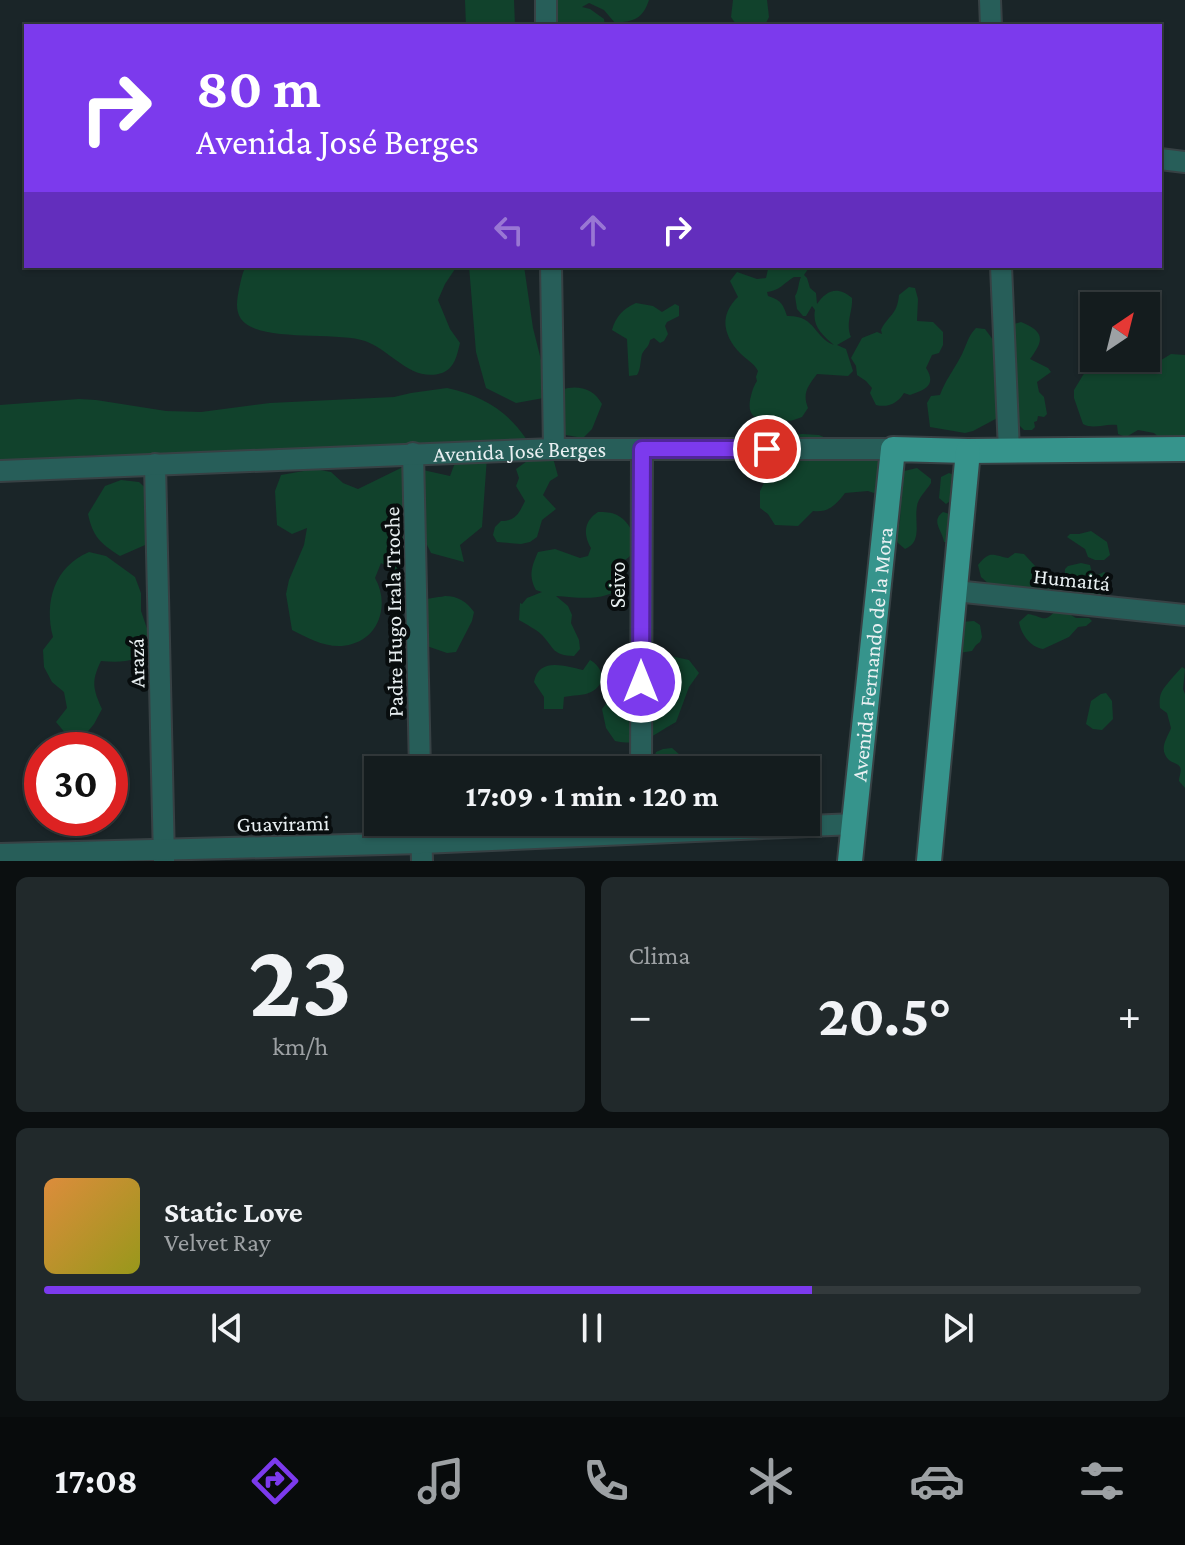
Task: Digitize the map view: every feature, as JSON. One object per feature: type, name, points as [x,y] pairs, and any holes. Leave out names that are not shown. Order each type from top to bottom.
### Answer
[{"type":"main road","name":"Avenida José Berges","points":[[893,449],[1185,449]]},
{"type":"main road","name":"Avenida Fernando de la Mora","points":[[850,861],[893,449]]},
{"type":"main road","points":[[929,861],[968,451]]},
{"type":"street","points":[[546,0],[546,24]]},
{"type":"street","points":[[990,0],[991,24]]},
{"type":"street","points":[[1162,159],[1185,162]]},
{"type":"street","points":[[551,268],[554,449]]},
{"type":"street","points":[[1001,268],[1009,451]]},
{"type":"street","name":"Avenida José Berges","points":[[0,471],[554,449],[893,449]]},
{"type":"street","name":"Seivo","points":[[641,756],[642,449]]},
{"type":"street","name":"Padre Hugo Irala Troche","points":[[413,453],[420,756]]},
{"type":"street","name":"Arazá","points":[[155,464],[164,855]]},
{"type":"street","name":"Humaitá","points":[[955,591],[1185,615]]},
{"type":"street","name":"Guavirami","points":[[820,825],[855,824]]},
{"type":"street","name":"Guavirami","points":[[0,854],[422,852],[568,836]]},
{"type":"green space","points":[[465,0],[514,0],[515,24],[466,24]]},
{"type":"green space","points":[[545,0],[649,0],[640,16],[627,21],[615,23],[604,10],[589,3],[582,7],[604,19],[605,24],[542,24]]},
{"type":"green space","points":[[733,0],[767,0],[769,17],[766,24],[736,24],[731,17]]},
{"type":"green space","points":[[245,268],[456,268],[438,300],[450,329],[460,343],[455,361],[442,373],[431,375],[411,370],[365,341],[281,334],[250,326],[241,319],[237,308]]},
{"type":"green space","points":[[469,268],[524,268],[533,328],[550,396],[571,388],[592,392],[602,404],[592,429],[583,438],[566,435],[559,431],[549,397],[516,403],[486,388],[476,352]]},
{"type":"green space","points":[[767,268],[809,268],[804,275],[816,293],[817,304],[832,291],[852,298],[851,337],[837,345],[846,349],[853,371],[848,376],[817,374],[807,390],[808,408],[802,417],[792,420],[756,418],[753,415],[750,400],[758,371],[734,346],[727,332],[728,311],[738,297],[730,281],[737,272],[757,279],[766,278]],"holes":[[[794,277],[801,277],[797,309],[806,316],[812,306],[819,330],[834,345],[804,319],[787,316],[780,303],[768,296],[767,292]]]},
{"type":"green space","points":[[909,287],[915,288],[918,299],[917,321],[933,322],[943,332],[943,345],[939,353],[932,355],[926,368],[930,379],[928,386],[910,395],[904,393],[892,404],[876,405],[870,393],[872,388],[857,375],[851,358],[862,338],[877,332],[882,334],[881,330],[894,311],[899,295]]},
{"type":"green space","points":[[636,303],[653,306],[662,312],[675,304],[679,306],[679,316],[667,322],[668,334],[664,341],[650,340],[642,354],[637,375],[629,376],[627,339],[612,330],[621,314]]},
{"type":"green space","points":[[1021,322],[1034,329],[1040,337],[1030,359],[1051,372],[1037,382],[1047,414],[1038,416],[1032,430],[1024,430],[1016,422],[1012,327]]},
{"type":"green space","points":[[976,328],[985,329],[996,344],[1003,415],[965,433],[930,427],[927,403],[931,396],[940,395]]},
{"type":"green space","points":[[1171,354],[1185,355],[1185,437],[1180,443],[1138,430],[1126,437],[1118,434],[1117,425],[1083,424],[1074,390],[1085,372],[1160,372],[1160,361]]},
{"type":"green space","points":[[447,388],[492,405],[511,420],[527,440],[513,450],[487,457],[482,527],[460,545],[464,562],[431,553],[415,521],[399,522],[410,532],[411,562],[396,571],[381,563],[375,578],[382,607],[376,626],[362,640],[344,646],[321,643],[292,630],[286,594],[307,528],[292,534],[277,525],[275,491],[281,475],[315,469],[331,472],[343,483],[358,489],[405,466],[450,476],[456,460],[131,454],[0,463],[0,405],[79,399],[166,411],[201,412],[270,403],[394,397]]},
{"type":"green space","points":[[793,435],[819,435],[881,452],[880,490],[874,493],[845,493],[831,507],[813,511],[798,526],[775,525],[760,508],[760,491],[775,471],[780,446]]},
{"type":"green space","points":[[537,454],[553,458],[558,476],[550,481],[543,495],[556,509],[542,520],[537,537],[530,542],[497,542],[493,535],[495,527],[501,521],[516,516],[525,501],[516,486],[519,478],[516,469]]},
{"type":"green space","points":[[917,468],[931,479],[931,483],[918,503],[916,537],[905,549],[896,539],[900,522],[901,488],[898,476],[900,472]]},
{"type":"green space","points":[[949,473],[957,476],[953,499],[946,504],[939,498],[941,477]]},
{"type":"green space","points":[[121,480],[139,482],[152,494],[152,542],[120,556],[98,539],[88,514],[105,486]]},
{"type":"green space","points":[[598,512],[617,515],[632,532],[633,552],[622,561],[619,570],[626,575],[628,584],[602,596],[556,596],[568,606],[580,649],[574,656],[562,654],[540,633],[519,620],[520,603],[542,592],[536,590],[532,575],[538,552],[555,549],[580,558],[588,556],[591,548],[586,528]]},
{"type":"green space","points":[[943,512],[953,515],[948,542],[944,542],[937,523]]},
{"type":"green space","points":[[1091,531],[1107,542],[1110,555],[1104,560],[1088,557],[1085,549],[1067,537]]},
{"type":"green space","points":[[89,552],[106,556],[135,577],[141,593],[141,611],[153,646],[130,660],[101,661],[94,685],[102,709],[87,732],[64,732],[56,722],[67,708],[64,692],[52,682],[44,667],[43,650],[53,637],[50,611],[54,587],[67,567]]},
{"type":"green space","points":[[1015,553],[1024,554],[1036,567],[1052,573],[1058,582],[1056,590],[1049,594],[991,586],[981,577],[978,565],[986,557],[1008,558]]},
{"type":"green space","points":[[1081,563],[1090,565],[1093,577],[1104,572],[1109,575],[1111,590],[1104,597],[1086,591],[1078,593],[1065,582],[1065,569]]},
{"type":"green space","points":[[445,596],[462,600],[474,612],[456,652],[447,653],[421,644],[420,602]]},
{"type":"green space","points":[[1055,611],[1092,621],[1078,627],[1069,637],[1043,649],[1034,646],[1024,635],[1019,622],[1028,614],[1045,618]]},
{"type":"green space","points":[[974,621],[980,625],[980,642],[972,651],[959,653],[961,622]]},
{"type":"green space","points":[[632,644],[689,660],[699,673],[689,687],[676,722],[641,741],[615,741],[606,728],[602,709],[612,696],[616,680],[613,670],[618,655]]},
{"type":"green space","points":[[590,660],[601,672],[600,685],[585,694],[564,697],[563,709],[544,709],[544,697],[534,682],[541,669],[553,665],[583,670]]},
{"type":"green space","points":[[1182,667],[1185,669],[1185,788],[1179,781],[1180,767],[1169,760],[1164,752],[1171,728],[1167,713],[1160,708],[1162,691]]},
{"type":"green space","points":[[1106,693],[1112,701],[1113,719],[1102,730],[1093,729],[1086,724],[1091,701]]},
{"type":"green space","points":[[672,748],[681,756],[655,756],[663,749]]},
{"type":"route","points":[[641,682],[642,449],[767,449]]}]
